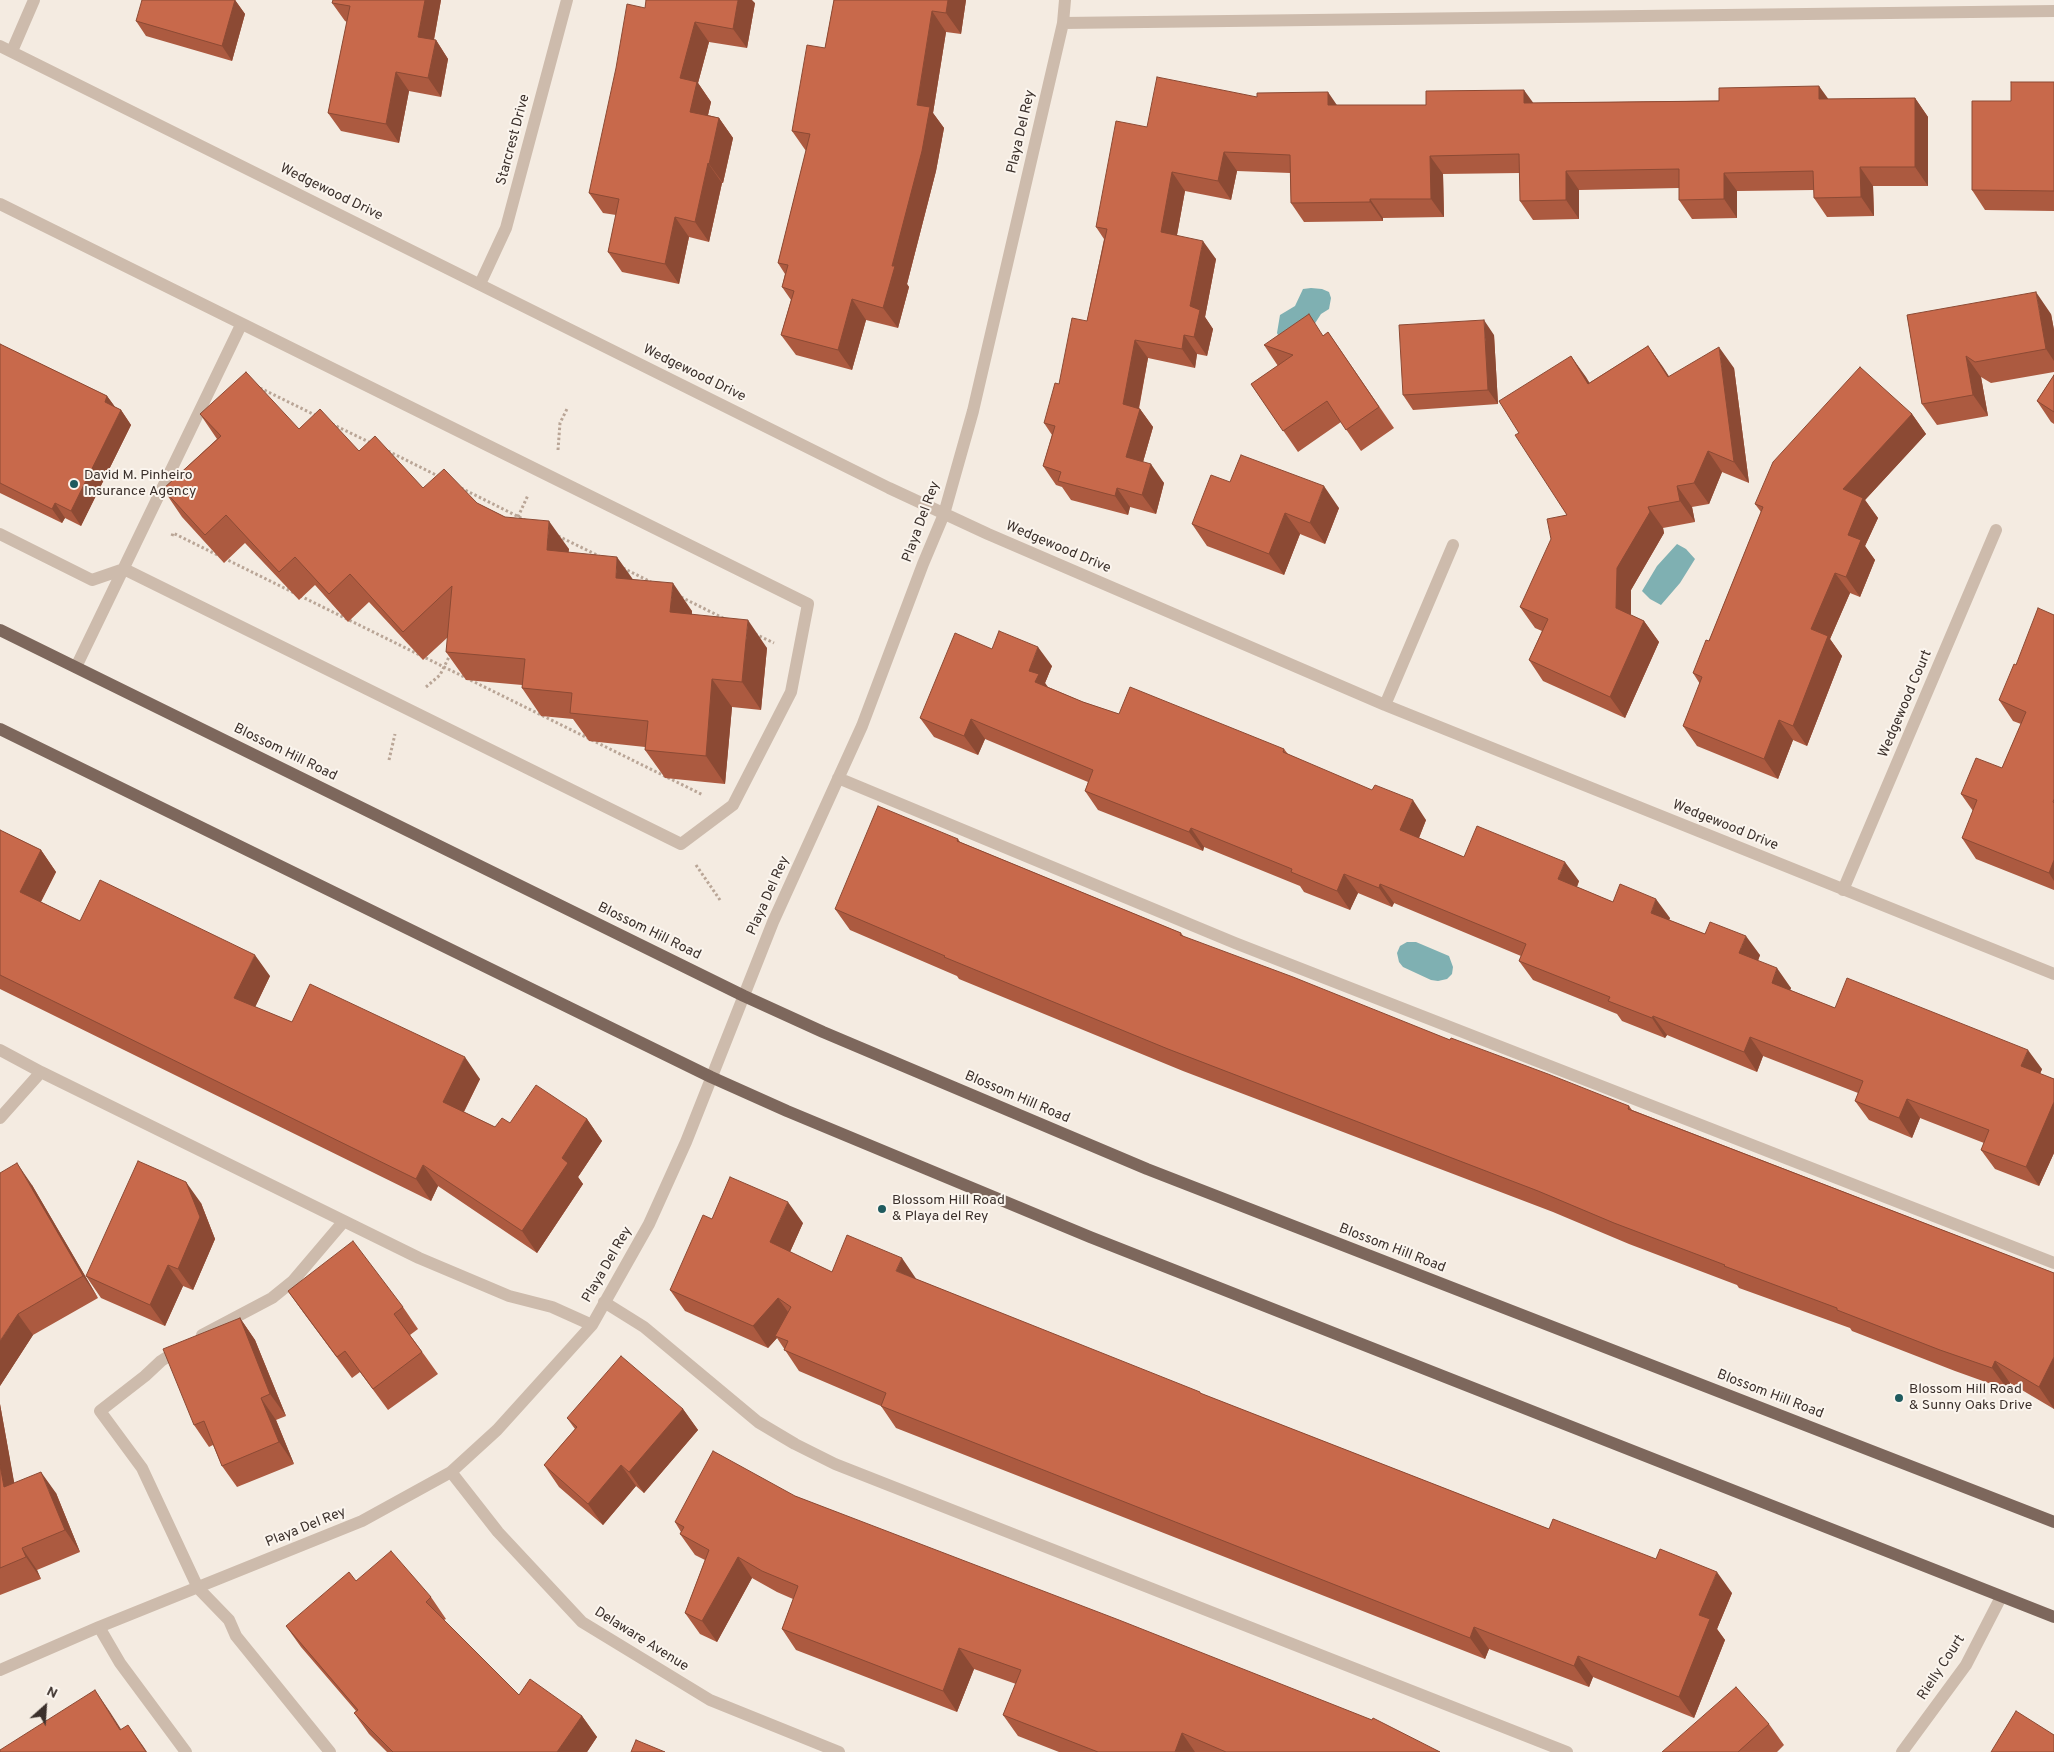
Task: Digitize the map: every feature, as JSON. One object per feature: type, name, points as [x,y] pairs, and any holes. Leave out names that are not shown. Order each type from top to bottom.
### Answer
[{"type":"main road","name":"Blossom Hill Road","points":[[0,630],[744,996],[824,1032],[1147,1169],[2054,1522]]},
{"type":"main road","points":[[0,729],[711,1077],[903,1160],[1090,1237],[2054,1617]]},
{"type":"street","points":[[6,48],[34,0]]},
{"type":"street","name":"Starcrest Drive","points":[[480,284],[506,228],[567,0]]},
{"type":"street","name":"Playa Del Rey","points":[[0,1670],[99,1627],[362,1522],[450,1472],[497,1430],[592,1325],[649,1224],[686,1142],[773,922],[862,726],[944,514],[973,410],[1063,23],[1065,0]]},
{"type":"street","points":[[1063,23],[2054,11]]},
{"type":"street","name":"Wedgewood Drive","points":[[6,48],[944,514],[1385,705],[2054,974]]},
{"type":"street","points":[[0,204],[241,325],[808,604],[791,692],[733,805],[681,844],[124,569],[92,580],[0,534]]},
{"type":"street","points":[[76,667],[241,325]]},
{"type":"street","name":"Wedgewood Court","points":[[1843,890],[1996,530]]},
{"type":"street","points":[[1385,705],[1453,545]]},
{"type":"street","points":[[838,778],[1235,943],[2054,1262]]},
{"type":"street","points":[[0,1050],[418,1258],[509,1296],[552,1307],[592,1325]]},
{"type":"street","points":[[0,1118],[41,1072]]},
{"type":"street","points":[[330,1752],[236,1636],[229,1620],[198,1588],[142,1468],[100,1411],[145,1376],[161,1360],[204,1334],[272,1298],[293,1281],[344,1222]]},
{"type":"street","points":[[604,1302],[644,1327],[758,1422],[795,1444],[835,1464],[1567,1752]]},
{"type":"street","name":"Delaware Avenue","points":[[450,1472],[498,1532],[582,1622],[710,1700],[839,1752]]},
{"type":"street","name":"Rielly Court","points":[[1902,1752],[1966,1664],[2001,1597]]},
{"type":"street","points":[[99,1627],[120,1663],[186,1752]]},
{"type":"path","points":[[255,386],[378,447]]},
{"type":"path","points":[[558,453],[560,423],[567,409]]},
{"type":"path","points":[[387,451],[439,477]]},
{"type":"path","points":[[457,486],[527,520]]},
{"type":"path","points":[[514,525],[530,489]]},
{"type":"path","points":[[169,541],[173,533],[706,797]]},
{"type":"path","points":[[553,534],[606,560]]},
{"type":"path","points":[[615,564],[659,586]]},
{"type":"path","points":[[677,595],[730,621]]},
{"type":"path","points":[[748,630],[774,643],[774,652]]},
{"type":"path","points":[[425,688],[440,675],[453,649]]},
{"type":"path","points":[[389,760],[397,726]]},
{"type":"path","points":[[681,844],[720,900]]},
{"type":"water","points":[[1311,288],[1329,292],[1331,298],[1329,309],[1321,314],[1312,328],[1280,339],[1277,333],[1280,315],[1295,306],[1303,289]]},
{"type":"water","points":[[1677,544],[1686,549],[1695,559],[1680,583],[1661,605],[1650,599],[1642,591],[1657,566]]},
{"type":"water","points":[[1407,942],[1416,942],[1449,956],[1453,967],[1452,974],[1447,979],[1431,980],[1403,967],[1399,962],[1397,953],[1400,946]]},
{"type":"building","points":[[142,0],[235,0],[222,46],[136,21]]},
{"type":"building","points":[[333,0],[425,0],[418,37],[436,40],[428,78],[396,72],[386,124],[328,113],[350,6],[332,3]]},
{"type":"building","points":[[646,0],[738,0],[733,29],[695,22],[680,78],[697,82],[690,112],[719,118],[695,222],[675,217],[665,264],[608,252],[619,199],[589,193],[616,68],[627,4],[645,8]]},
{"type":"building","points":[[834,0],[948,0],[946,13],[932,11],[917,105],[930,107],[922,151],[892,266],[895,266],[883,308],[852,299],[838,350],[781,335],[794,291],[782,287],[788,265],[778,263],[810,134],[792,131],[807,45],[825,48]]},
{"type":"building","points":[[1157,77],[1257,97],[1257,93],[1328,92],[1328,105],[1426,105],[1426,91],[1524,90],[1524,103],[1719,101],[1719,88],[1819,86],[1819,99],[1915,98],[1915,167],[1860,167],[1861,197],[1814,198],[1813,171],[1724,173],[1724,199],[1679,200],[1679,169],[1566,171],[1566,200],[1520,201],[1519,154],[1430,156],[1431,199],[1370,199],[1370,202],[1291,203],[1290,155],[1224,152],[1218,181],[1172,172],[1161,232],[1203,241],[1190,306],[1200,310],[1194,337],[1184,335],[1182,349],[1135,340],[1123,404],[1140,409],[1126,457],[1151,464],[1142,495],[1117,488],[1115,496],[1058,481],[1061,472],[1043,466],[1055,426],[1044,423],[1055,383],[1059,384],[1072,318],[1087,321],[1107,229],[1096,227],[1116,121],[1147,127]]},
{"type":"building","points":[[2011,82],[2054,82],[2054,191],[1972,190],[1972,101],[2011,101]]},
{"type":"building","points":[[2036,292],[2046,349],[1975,362],[1966,356],[1973,395],[1922,404],[1907,315]]},
{"type":"building","points":[[1309,314],[1323,336],[1328,332],[1379,407],[1346,430],[1327,401],[1283,431],[1251,384],[1293,355],[1264,345]]},
{"type":"building","points":[[1484,320],[1488,390],[1403,395],[1399,325]]},
{"type":"building","points":[[0,344],[107,396],[105,402],[121,410],[71,511],[55,503],[52,509],[0,483]]},
{"type":"building","points":[[1648,346],[1668,377],[1719,347],[1734,462],[1708,451],[1694,483],[1677,486],[1680,501],[1648,507],[1650,512],[1617,568],[1616,608],[1644,621],[1610,697],[1529,660],[1548,619],[1520,607],[1551,539],[1547,519],[1567,515],[1515,435],[1519,433],[1499,401],[1571,356],[1588,384]]},
{"type":"building","points":[[1860,367],[1912,414],[1843,489],[1863,498],[1848,535],[1861,540],[1846,577],[1835,573],[1811,629],[1828,636],[1793,726],[1779,720],[1764,759],[1683,726],[1702,677],[1693,673],[1706,640],[1709,641],[1763,507],[1755,504],[1773,462]]},
{"type":"building","points":[[246,372],[299,429],[320,409],[359,451],[375,436],[423,488],[444,469],[477,503],[505,517],[549,521],[547,550],[617,557],[616,578],[673,583],[670,612],[748,620],[742,682],[712,679],[706,756],[645,750],[648,721],[570,713],[572,693],[522,688],[525,659],[446,652],[452,586],[403,632],[350,574],[329,594],[295,557],[279,572],[226,515],[205,535],[163,489],[221,436],[200,414]]},
{"type":"building","points":[[2054,375],[2054,412],[2037,401]]},
{"type":"building","points":[[1241,455],[1324,486],[1310,523],[1285,513],[1269,554],[1192,524],[1211,475],[1230,482]]},
{"type":"building","points":[[2038,608],[2054,615],[2054,860],[2049,873],[1962,838],[1977,800],[1961,794],[1976,758],[2002,768],[2026,712],[1999,700],[2014,664],[2016,665]]},
{"type":"building","points":[[999,631],[1038,647],[1029,671],[1039,674],[1035,682],[1083,702],[1119,714],[1130,687],[1284,749],[1283,752],[1372,790],[1375,785],[1413,800],[1400,830],[1464,857],[1477,826],[1565,862],[1558,879],[1613,902],[1620,884],[1656,899],[1651,913],[1705,934],[1710,922],[1746,936],[1739,953],[1777,968],[1772,983],[1835,1008],[1847,978],[2028,1050],[2021,1066],[2054,1079],[2054,1102],[2026,1167],[1981,1150],[1989,1130],[1907,1099],[1899,1118],[1855,1101],[1863,1081],[1750,1037],[1744,1052],[1653,1016],[1652,1018],[1608,1001],[1610,997],[1519,961],[1526,944],[1380,884],[1379,888],[1344,874],[1337,891],[1291,872],[1292,869],[1191,828],[1189,832],[1085,791],[1093,770],[971,719],[964,736],[920,718],[955,633],[992,649]]},
{"type":"building","points":[[878,806],[958,839],[957,841],[1181,933],[1180,935],[1293,977],[1450,1040],[1451,1038],[1548,1074],[1629,1106],[1628,1109],[2054,1273],[2054,1357],[2039,1387],[1995,1361],[1992,1368],[1940,1350],[1837,1310],[1837,1308],[1724,1266],[1538,1191],[1168,1049],[944,957],[835,909]]},
{"type":"building","points":[[0,830],[41,850],[20,892],[80,921],[100,880],[255,955],[234,998],[292,1022],[310,984],[465,1057],[443,1102],[495,1127],[502,1118],[510,1123],[536,1085],[587,1119],[562,1158],[568,1163],[522,1231],[423,1165],[416,1179],[0,975]]},
{"type":"building","points":[[138,1161],[186,1182],[200,1217],[178,1269],[168,1265],[150,1305],[86,1276]]},
{"type":"building","points":[[17,1163],[83,1276],[18,1314],[0,1341],[0,1173]]},
{"type":"building","points":[[730,1177],[788,1202],[770,1242],[832,1272],[847,1235],[902,1258],[896,1271],[1200,1393],[1549,1529],[1553,1519],[1656,1559],[1660,1549],[1717,1572],[1699,1615],[1710,1619],[1679,1697],[1578,1656],[1574,1666],[1474,1627],[1470,1638],[881,1406],[886,1393],[784,1350],[788,1341],[775,1336],[791,1307],[778,1298],[753,1326],[670,1290],[703,1215],[712,1219]]},
{"type":"building","points":[[353,1241],[403,1307],[394,1314],[422,1352],[373,1389],[345,1351],[337,1357],[288,1291]]},
{"type":"building","points":[[240,1318],[270,1394],[261,1398],[279,1442],[222,1466],[204,1421],[194,1425],[163,1349]]},
{"type":"building","points":[[621,1356],[683,1409],[629,1472],[621,1465],[588,1504],[544,1465],[577,1427],[567,1418]]},
{"type":"building","points":[[713,1451],[795,1496],[1119,1620],[1372,1720],[1373,1718],[1440,1752],[1226,1752],[1182,1733],[1175,1752],[1098,1752],[1003,1715],[1021,1670],[959,1648],[943,1691],[782,1629],[798,1586],[762,1571],[738,1557],[702,1621],[685,1613],[709,1550],[680,1534],[684,1527],[675,1522]]},
{"type":"building","points":[[0,1465],[4,1487],[41,1472],[65,1530],[22,1548],[26,1557],[0,1568]]},
{"type":"building","points":[[391,1551],[431,1597],[426,1602],[519,1695],[530,1679],[582,1716],[557,1752],[393,1752],[354,1713],[358,1710],[286,1626],[349,1572],[356,1581]]},
{"type":"building","points":[[1736,1687],[1769,1724],[1738,1752],[1662,1752]]},
{"type":"building","points":[[95,1690],[120,1730],[128,1725],[146,1752],[0,1752],[0,1750]]},
{"type":"building","points":[[2016,1711],[2054,1735],[2054,1752],[1991,1752]]},
{"type":"building","points":[[636,1740],[665,1752],[631,1752]]},
{"type":"place","name":"David M. Pinheiro Insurance Agency","points":[[74,484]]},
{"type":"place","name":"Blossom Hill Road & Playa del Rey","points":[[882,1209]]},
{"type":"place","name":"Blossom Hill Road & Sunny Oaks Drive","points":[[1899,1398]]}]
